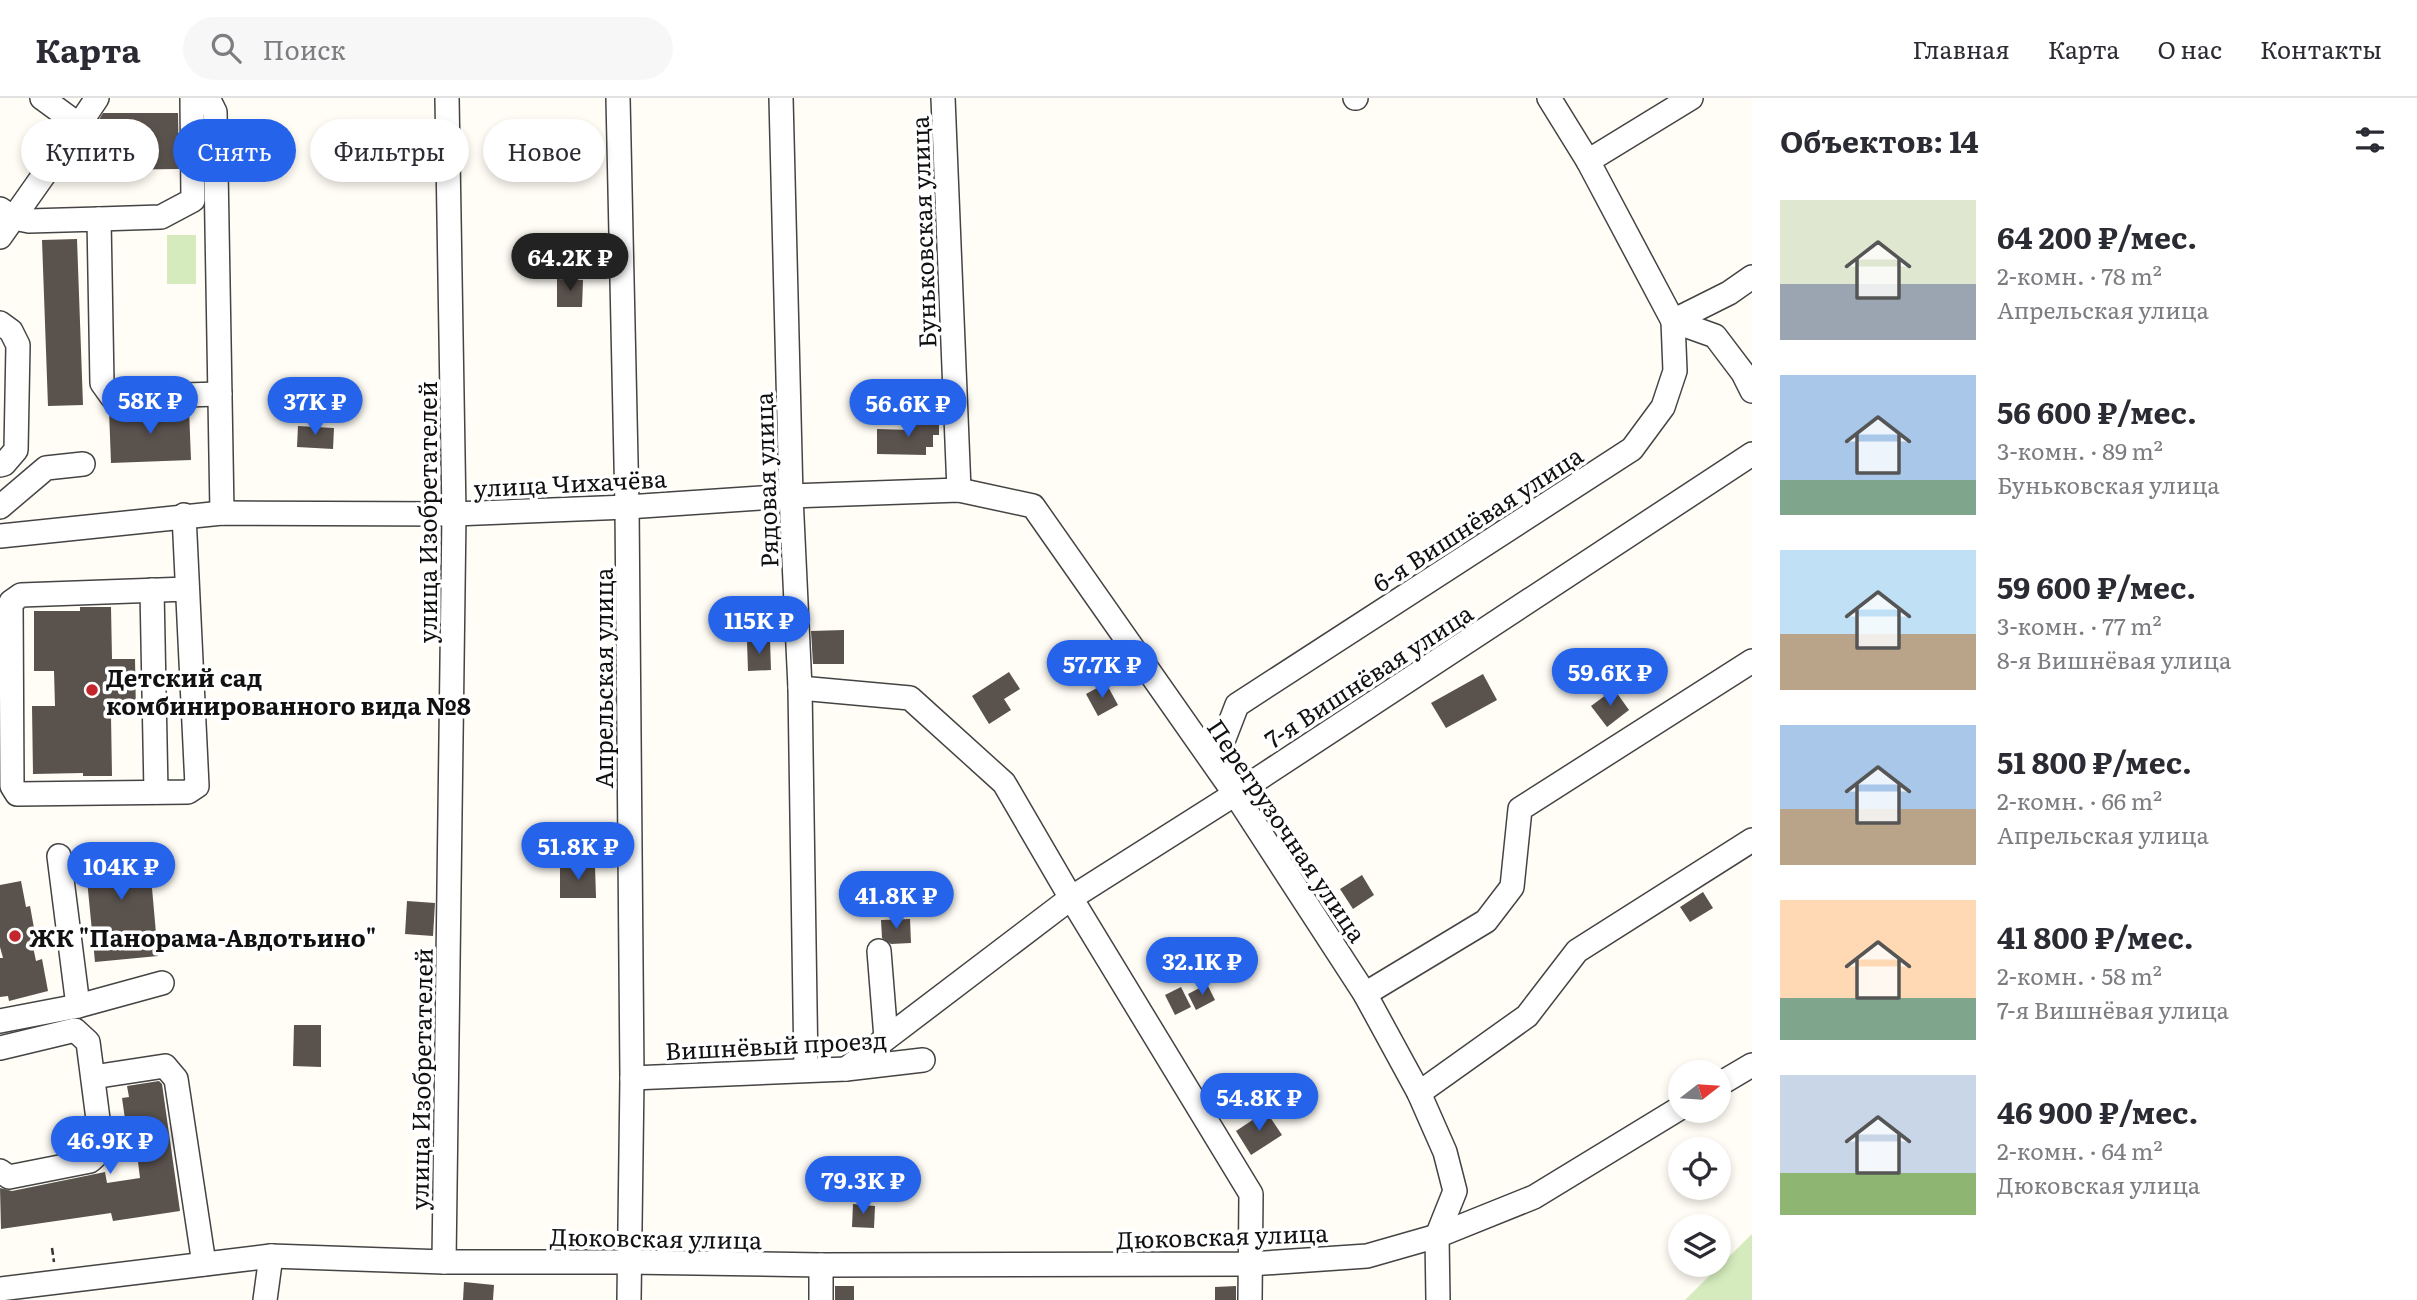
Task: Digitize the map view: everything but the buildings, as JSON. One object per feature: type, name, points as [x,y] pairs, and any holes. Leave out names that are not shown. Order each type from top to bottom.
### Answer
[{"type":"street","points":[[42,98],[71,119]]},
{"type":"street","points":[[83,119],[97,98]]},
{"type":"street","points":[[7,214],[29,221],[162,217],[193,200],[192,98]]},
{"type":"street","points":[[208,98],[215,111],[222,513]]},
{"type":"street","name":"улица Изобретателей","points":[[443,1262],[454,514],[447,98]]},
{"type":"street","name":"Апрельская улица","points":[[618,98],[627,507],[632,1079],[629,1300]]},
{"type":"street","name":"Рядовая улица","points":[[781,98],[791,496],[800,688],[806,1070]]},
{"type":"street","name":"Буньковская улица","points":[[943,98],[959,490]]},
{"type":"street","points":[[1549,98],[1588,161],[1673,321],[1715,336],[1752,391]]},
{"type":"street","points":[[1588,161],[1691,98]]},
{"type":"street","points":[[0,237],[7,214],[33,182]]},
{"type":"street","points":[[99,219],[102,383],[112,397],[220,394]]},
{"type":"street","points":[[1673,321],[1729,293],[1752,277]]},
{"type":"street","name":"6-я Вишнёвая улица","points":[[1235,794],[1218,754],[1237,705],[1632,449],[1662,407],[1675,371],[1673,321]]},
{"type":"street","points":[[0,323],[11,331],[18,345],[9,398],[16,450],[4,464],[0,464]]},
{"type":"street","name":"7-я Вишнёвая улица","points":[[846,1069],[1071,898],[1235,794],[1752,454]]},
{"type":"street","points":[[0,507],[46,468],[83,464]]},
{"type":"street","name":"улица Чихачёва","points":[[0,536],[222,513],[454,514],[959,490]]},
{"type":"street","name":"Перегрузочная улица","points":[[959,490],[1033,506],[1235,794],[1365,994],[1419,1093],[1445,1152],[1455,1191],[1437,1236]]},
{"type":"street","points":[[184,515],[197,786],[188,792],[18,794],[12,786],[11,602],[21,596],[187,589]]},
{"type":"street","points":[[152,590],[156,792]]},
{"type":"street","points":[[1365,994],[1486,921],[1512,887],[1520,809],[1752,661]]},
{"type":"street","points":[[800,688],[910,698],[1004,783],[1251,1194],[1250,1300]]},
{"type":"street","points":[[1419,1093],[1527,1016],[1577,951],[1752,840]]},
{"type":"street","points":[[59,856],[78,1006]]},
{"type":"street","points":[[879,951],[886,1038]]},
{"type":"street","points":[[0,1021],[78,1006],[162,983]]},
{"type":"street","points":[[0,1048],[75,1030],[88,1042],[102,1150],[90,1161],[9,1177],[0,1171]]},
{"type":"street","name":"Вишнёвый проезд","points":[[632,1079],[846,1069],[923,1060]]},
{"type":"street","points":[[1731,1077],[1752,1065]]},
{"type":"street","points":[[93,1077],[165,1066],[176,1079],[204,1264]]},
{"type":"street","name":"Дюковская улица","points":[[0,1289],[271,1256],[443,1262],[821,1265],[1250,1264],[1367,1256],[1437,1236],[1534,1197],[1668,1115]]},
{"type":"street","points":[[1437,1236],[1438,1300]]},
{"type":"street","points":[[265,1300],[271,1256]]},
{"type":"street","points":[[821,1265],[821,1300]]},
{"type":"path","points":[[52,1248],[54,1267]]},
{"type":"green space","points":[[167,235],[196,235],[196,284],[167,284]]},
{"type":"green space","points":[[1752,1234],[1752,1300],[1685,1300],[1708,1277],[1731,1277],[1731,1255]]},
{"type":"place","name":"Детский сад комбинированного вида №8","points":[[92,690]]},
{"type":"place","name":"ЖК \"Панорама-Авдотьино\"","points":[[15,936]]}]
